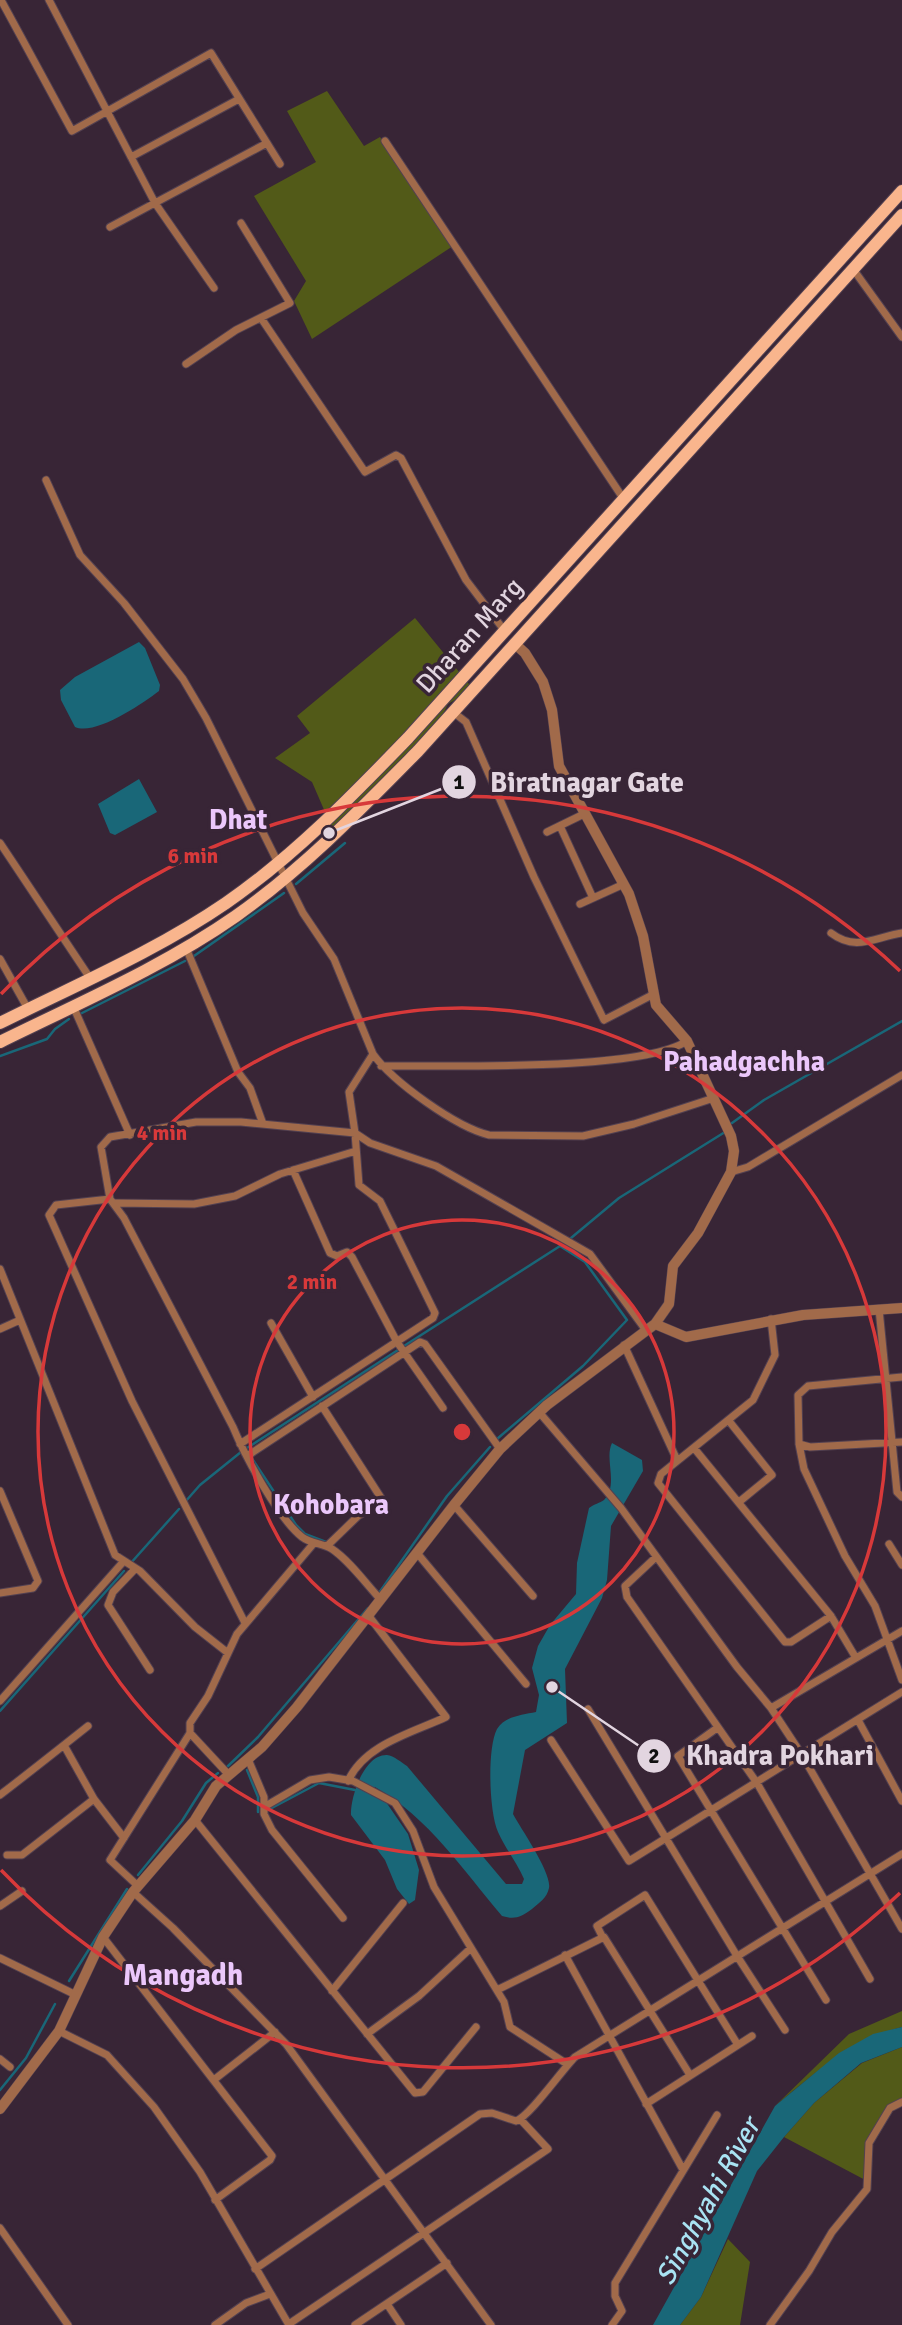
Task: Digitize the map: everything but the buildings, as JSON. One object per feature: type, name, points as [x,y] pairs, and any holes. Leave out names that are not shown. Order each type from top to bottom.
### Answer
[{"type":"main road","name":"Dharan Marg","points":[[0,1023],[178,933],[279,863],[330,818],[398,748],[902,191]]},
{"type":"main road","name":"Dharan Marg","points":[[0,1042],[186,948],[287,878],[340,831],[453,712],[902,215]]},
{"type":"street","points":[[1,0],[72,131],[211,53],[279,164]]},
{"type":"street","points":[[49,0],[155,203],[214,288]]},
{"type":"street","points":[[131,157],[239,99]]},
{"type":"street","points":[[385,141],[623,498]]},
{"type":"street","points":[[110,227],[267,143]]},
{"type":"street","points":[[186,364],[236,330],[290,303],[241,223]]},
{"type":"street","points":[[853,269],[902,337]]},
{"type":"street","points":[[261,318],[365,472],[396,455],[401,457],[466,580],[504,630]]},
{"type":"street","points":[[46,480],[80,555],[124,603],[183,679],[303,913],[343,976],[373,1054],[381,1066],[423,1099],[475,1132],[489,1135],[583,1136],[644,1122],[714,1097]]},
{"type":"street","points":[[0,2109],[59,2031],[74,1994],[103,1937],[136,1889],[195,1820],[216,1786],[248,1759],[298,1707],[500,1449],[539,1412],[650,1326],[669,1304],[673,1266],[704,1223],[731,1172],[732,1136],[687,1041],[656,1005],[643,936],[624,884],[559,766],[552,710],[543,682],[525,653],[514,643]]},
{"type":"street","points":[[453,712],[466,722],[534,877],[604,1020],[652,995]]},
{"type":"street","points":[[547,832],[586,813]]},
{"type":"street","points":[[559,826],[593,898]]},
{"type":"street","points":[[0,842],[90,978]]},
{"type":"street","points":[[580,904],[624,884]]},
{"type":"street","points":[[831,933],[854,944],[866,944],[902,933]]},
{"type":"street","points":[[186,948],[238,1072],[250,1088],[263,1124]]},
{"type":"street","points":[[0,959],[28,1009]]},
{"type":"street","points":[[74,1006],[130,1135]]},
{"type":"street","points":[[381,1066],[596,1061],[655,1053],[677,1048],[687,1041]]},
{"type":"street","points":[[240,1444],[433,1318],[435,1313],[380,1201],[361,1189],[349,1091],[373,1054]]},
{"type":"street","points":[[731,1172],[748,1167],[902,1075]]},
{"type":"street","points":[[381,1600],[338,1554],[327,1546],[303,1538],[293,1528],[247,1457],[113,1201],[102,1147],[110,1138],[196,1122],[263,1124],[355,1133],[370,1143],[436,1166],[575,1244],[602,1269],[650,1326],[686,1337],[771,1319],[902,1308]]},
{"type":"street","points":[[245,1623],[132,1401],[49,1215],[56,1205],[113,1201],[205,1202],[236,1196],[293,1170],[356,1151]]},
{"type":"street","points":[[293,1170],[330,1253],[335,1256],[346,1252],[352,1257],[397,1342],[443,1408]]},
{"type":"street","points":[[0,1269],[115,1555],[135,1569],[195,1628],[228,1653]]},
{"type":"street","points":[[879,1309],[897,1492],[902,1497]]},
{"type":"street","points":[[771,1319],[773,1363],[752,1399],[729,1421],[659,1476],[659,1486],[785,1642],[791,1642],[831,1616]]},
{"type":"street","points":[[0,1329],[20,1320]]},
{"type":"street","points":[[271,1323],[313,1396]]},
{"type":"street","points":[[247,1457],[420,1342],[425,1344],[500,1449]]},
{"type":"street","points":[[624,1345],[677,1460]]},
{"type":"street","points":[[902,1377],[803,1388],[798,1395],[799,1444],[804,1469],[845,1556],[875,1606],[902,1680]]},
{"type":"street","points":[[323,1406],[383,1501],[358,1517],[327,1546]]},
{"type":"street","points":[[539,1412],[621,1508],[771,1708],[802,1755],[902,1929]]},
{"type":"street","points":[[729,1421],[772,1475],[739,1502]]},
{"type":"street","points":[[799,1444],[810,1447],[902,1442]]},
{"type":"street","points":[[694,1448],[831,1616],[856,1658]]},
{"type":"street","points":[[0,1491],[38,1581],[33,1588],[0,1593]]},
{"type":"street","points":[[454,1505],[533,1596]]},
{"type":"street","points":[[314,1543],[245,1623],[208,1696],[190,1723],[190,1733],[110,1860],[275,2032],[427,2233],[491,2325]]},
{"type":"street","points":[[889,1544],[902,1565]]},
{"type":"street","points":[[417,1553],[526,1684]]},
{"type":"street","points":[[656,1557],[642,1567],[624,1591],[757,1783],[870,1979]]},
{"type":"street","points":[[0,1701],[123,1562]]},
{"type":"street","points":[[135,1569],[113,1592],[107,1605],[150,1670]]},
{"type":"street","points":[[350,1781],[354,1767],[372,1749],[446,1717],[368,1615]]},
{"type":"street","points":[[771,1708],[902,1631]]},
{"type":"street","points":[[551,1740],[629,1861],[902,1692]]},
{"type":"street","points":[[588,1709],[737,1956],[785,2030]]},
{"type":"street","points":[[858,1720],[902,1801]]},
{"type":"street","points":[[0,1795],[65,1747],[88,1726]]},
{"type":"street","points":[[718,1728],[678,1756],[713,1809],[826,2000]]},
{"type":"street","points":[[190,1733],[229,1775]]},
{"type":"street","points":[[65,1747],[94,1799],[124,1838]]},
{"type":"street","points":[[248,1759],[272,1830],[343,1918]]},
{"type":"street","points":[[264,1807],[310,1780],[329,1777],[350,1781],[395,1803],[413,1831],[434,1887],[504,2002],[510,2027],[568,2064]]},
{"type":"street","points":[[7,1855],[22,1855],[94,1799]]},
{"type":"street","points":[[195,1820],[367,2034],[419,2094],[476,2027]]},
{"type":"street","points":[[255,2269],[480,2114],[492,2113],[516,2121],[521,2120],[568,2064],[608,2035],[902,1854]]},
{"type":"street","points":[[0,1906],[22,1891]]},
{"type":"street","points":[[690,2075],[597,1926],[645,1895],[738,2045]]},
{"type":"street","points":[[332,1991],[402,1903]]},
{"type":"street","points":[[497,1990],[602,1936]]},
{"type":"street","points":[[103,1937],[215,2079],[272,2157],[215,2200]]},
{"type":"street","points":[[367,2034],[419,1996],[471,1948]]},
{"type":"street","points":[[565,1955],[682,2168]]},
{"type":"street","points":[[0,1958],[74,1994]]},
{"type":"street","points":[[59,2031],[97,2047],[115,2063],[169,2127],[289,2325],[548,2149],[521,2120]]},
{"type":"street","points":[[215,2079],[275,2032]]},
{"type":"street","points":[[646,2104],[752,2035]]},
{"type":"street","points":[[0,2059],[10,2067]]},
{"type":"street","points":[[770,2325],[809,2271],[832,2232],[867,2189],[869,2143],[890,2108],[902,2102]]},
{"type":"street","points":[[612,2325],[622,2311],[615,2296],[615,2283],[682,2168],[718,2115]]},
{"type":"street","points":[[0,2228],[68,2325]]},
{"type":"street","points":[[355,2325],[447,2263]]},
{"type":"street","points":[[215,2325],[246,2303],[270,2294]]},
{"type":"street","points":[[387,2304],[401,2325]]},
{"type":"green space","points":[[327,91],[364,146],[380,137],[453,246],[312,339],[294,301],[306,281],[254,196],[316,162],[287,111]]},
{"type":"green space","points":[[415,618],[473,689],[448,704],[432,736],[335,835],[312,782],[275,758],[310,733],[297,716]]},
{"type":"green space","points":[[902,2011],[902,2027],[850,2049],[775,2106],[849,2034]]},
{"type":"green space","points":[[902,2047],[902,2102],[884,2117],[874,2136],[869,2182],[784,2137],[814,2103],[862,2063]]},
{"type":"green space","points":[[728,2239],[750,2262],[740,2325],[680,2325],[701,2297]]},
{"type":"water","points":[[139,642],[145,648],[160,685],[159,691],[106,723],[84,729],[75,727],[61,700],[60,690],[75,677]]},
{"type":"water","points":[[139,779],[157,812],[115,835],[110,833],[98,804]]},
{"type":"water","points":[[612,1443],[642,1460],[643,1471],[611,1526],[607,1580],[602,1598],[565,1669],[567,1723],[525,1750],[513,1814],[546,1872],[548,1892],[524,1914],[514,1918],[502,1916],[429,1829],[375,1787],[370,1791],[371,1795],[386,1802],[408,1834],[419,1870],[415,1900],[409,1904],[397,1889],[385,1860],[351,1815],[360,1778],[365,1769],[379,1757],[387,1755],[397,1759],[407,1766],[506,1884],[522,1884],[524,1879],[495,1823],[490,1780],[494,1738],[504,1721],[536,1712],[539,1695],[532,1668],[538,1646],[550,1625],[576,1594],[577,1563],[589,1508],[604,1500],[610,1487],[609,1457]]},
{"type":"water","points":[[902,2027],[902,2047],[861,2063],[814,2103],[757,2171],[701,2297],[680,2325],[653,2325],[775,2106],[839,2053],[873,2034]]},
{"type":"waterway","points":[[296,884],[345,843]]},
{"type":"waterway","points":[[194,956],[284,893]]},
{"type":"waterway","points":[[82,1013],[185,961]]},
{"type":"waterway","points":[[0,1056],[47,1039],[69,1019]]},
{"type":"waterway","points":[[732,1123],[764,1100],[902,1021]]},
{"type":"waterway","points":[[571,1238],[619,1198],[725,1132]]},
{"type":"waterway","points":[[404,1346],[560,1246],[585,1262],[627,1320],[583,1366],[497,1439]]},
{"type":"waterway","points":[[247,1448],[398,1350]]},
{"type":"waterway","points":[[379,1593],[447,1496],[490,1447]]},
{"type":"waterway","points":[[185,1502],[200,1485],[241,1452]]},
{"type":"waterway","points":[[251,1457],[296,1525],[305,1534],[326,1542]]},
{"type":"waterway","points":[[130,1564],[179,1509]]},
{"type":"waterway","points":[[0,1711],[124,1571]]},
{"type":"waterway","points":[[228,1766],[258,1737],[368,1608]]},
{"type":"waterway","points":[[247,1770],[258,1797],[258,1812]]},
{"type":"waterway","points":[[138,1875],[182,1821],[206,1783],[218,1773]]},
{"type":"waterway","points":[[268,1810],[319,1783],[355,1790]]},
{"type":"waterway","points":[[69,1981],[127,1889]]},
{"type":"waterway","points":[[0,2090],[26,2058],[55,2004]]},
{"type":"place","name":"Biratnagar Gate","points":[[329,833]]},
{"type":"place","name":"Khadra Pokhari","points":[[552,1687]]},
{"type":"district","name":"Dhat","points":[[238,819]]},
{"type":"district","name":"Pahadgachha","points":[[744,1061]]},
{"type":"district","name":"Kohobara","points":[[331,1504]]},
{"type":"district","name":"Mangadh","points":[[183,1975]]},
{"type":"water label","name":"Singhyahi River","points":[[707,2201]]}]
